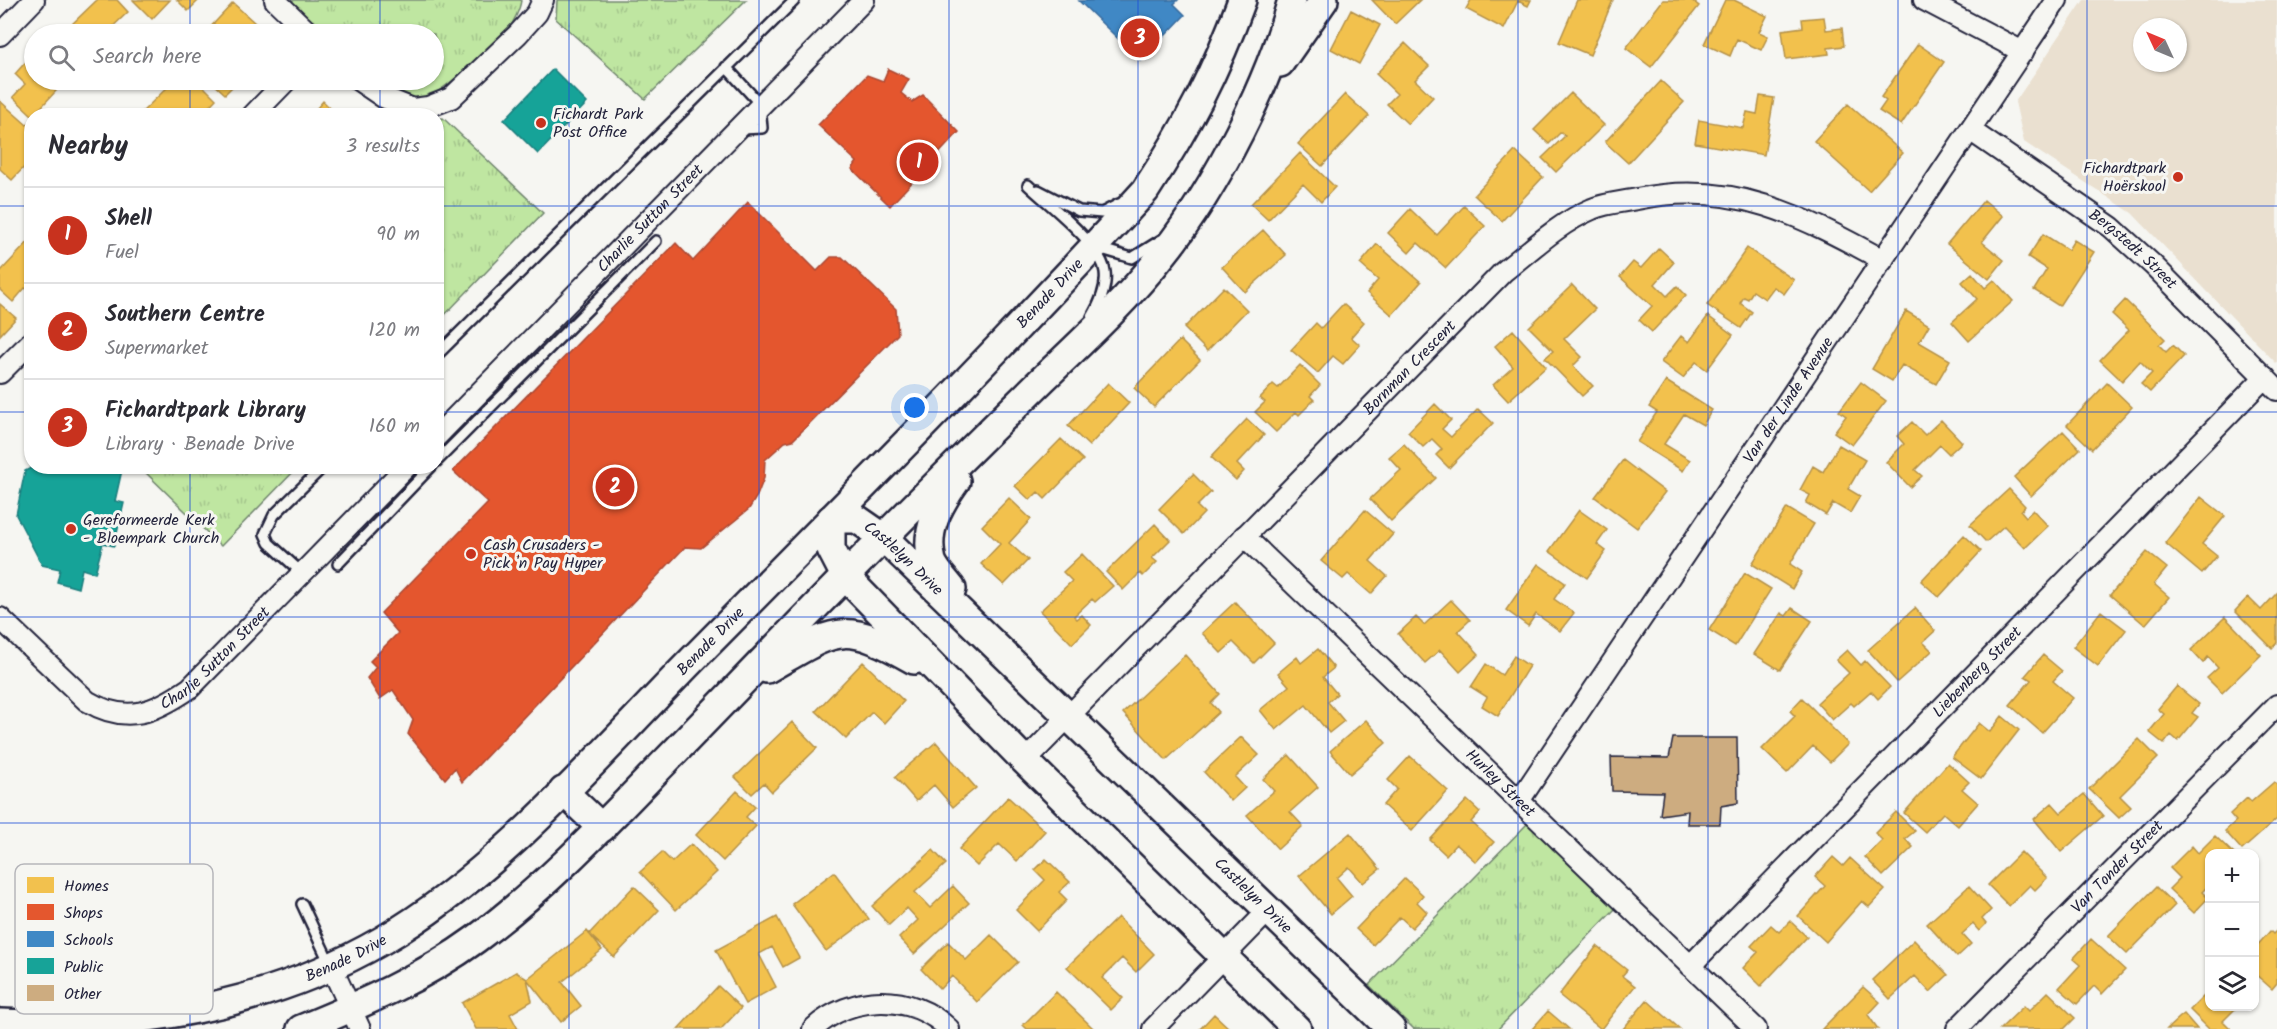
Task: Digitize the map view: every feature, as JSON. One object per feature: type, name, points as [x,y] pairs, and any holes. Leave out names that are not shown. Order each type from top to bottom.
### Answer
[{"type":"street","points":[[0,35],[34,0]]},
{"type":"street","points":[[275,0],[300,24]]},
{"type":"street","points":[[420,108],[451,98],[537,13],[543,0]]},
{"type":"street","name":"Charlie Sutton Street","points":[[444,429],[864,0]]},
{"type":"street","name":"Benade Drive","points":[[213,1006],[245,998],[331,966],[383,940],[429,910],[511,842],[831,519],[1094,247],[1145,191],[1183,133],[1206,89],[1242,0]]},
{"type":"street","points":[[301,1029],[356,1019],[476,939],[542,885],[602,828],[883,537],[1118,306],[1166,251],[1216,174],[1260,87],[1284,29],[1292,0]]},
{"type":"street","points":[[1260,87],[1292,50],[1324,0]]},
{"type":"street","points":[[1924,0],[2023,52]]},
{"type":"street","name":"Van der Linde Avenue","points":[[1519,801],[2058,0]]},
{"type":"street","points":[[260,108],[277,90]]},
{"type":"street","points":[[372,90],[383,98],[410,108]]},
{"type":"street","name":"Bergstedt Street","points":[[1970,130],[2111,228],[2153,265],[2271,383]]},
{"type":"street","name":"Bornman Crescent","points":[[1025,761],[1503,272],[1560,228],[1594,207],[1657,195],[1706,192],[1763,203],[1799,216],[1883,260]]},
{"type":"street","points":[[0,374],[24,349]]},
{"type":"street","name":"Liebenberg Street","points":[[1690,966],[2271,383]]},
{"type":"street","points":[[988,638],[932,563],[931,535],[936,510],[991,431]]},
{"type":"street","name":"Charlie Sutton Street","points":[[0,618],[87,701],[101,710],[146,713],[190,688],[399,474]]},
{"type":"street","points":[[831,519],[831,549],[845,576],[937,673],[1297,1029]]},
{"type":"street","name":"Castlelyn Drive","points":[[831,519],[857,519],[883,537],[1391,1029]]},
{"type":"street","name":"Hurley Street","points":[[1244,536],[1756,1029]]},
{"type":"street","points":[[742,683],[830,634],[849,632],[873,638],[937,673]]},
{"type":"street","name":"Van Tonder Street","points":[[1957,1029],[2277,705]]},
{"type":"street","points":[[563,791],[602,828]]},
{"type":"street","points":[[1153,1029],[1269,910]]},
{"type":"street","points":[[331,966],[356,1019]]},
{"type":"street","points":[[813,1029],[832,1014],[858,1003],[886,1001],[927,1013],[949,1029]]},
{"type":"street","name":"Benade Drive","points":[[0,1023],[50,1025],[108,1023],[180,1014]]},
{"type":"lane","points":[[444,348],[794,1]]},
{"type":"lane","points":[[726,67],[760,104]]},
{"type":"lane","points":[[1094,247],[1132,258],[1161,241],[1216,174]]},
{"type":"lane","points":[[1034,388],[1080,336],[1099,305],[1105,272],[1094,247],[1028,185],[1079,211],[1102,213],[1145,191]]},
{"type":"lane","points":[[444,454],[656,240]]},
{"type":"lane","points":[[316,474],[274,515],[265,534],[269,543],[307,566],[338,564],[424,474]]},
{"type":"lane","points":[[330,544],[338,564]]},
{"type":"lane","points":[[302,904],[331,966]]},
{"type":"shaded area","name":"Fichardtpark Hoërskool","points":[[2084,0],[2277,0],[2277,364],[2132,213],[2024,142],[2015,102]]},
{"type":"green space","points":[[287,0],[521,0],[508,29],[492,46],[444,87],[444,24],[312,24]]},
{"type":"green space","points":[[557,0],[746,0],[645,99],[556,19]]},
{"type":"green space","points":[[387,90],[440,90],[423,99],[409,99]]},
{"type":"green space","points":[[444,119],[543,213],[444,316]]},
{"type":"green space","points":[[147,474],[291,474],[221,546]]},
{"type":"green space","points":[[1528,823],[1616,908],[1498,1029],[1414,1029],[1369,985]]},
{"type":"building: Homes","points":[[97,0],[117,0],[128,12],[115,24],[72,24]]},
{"type":"building: Homes","points":[[133,0],[170,0],[152,19]]},
{"type":"building: Homes","points":[[177,0],[199,0],[188,11]]},
{"type":"building: Homes","points":[[1372,0],[1420,0],[1395,24]]},
{"type":"building: Homes","points":[[1471,0],[1531,0],[1528,6],[1518,1],[1504,29],[1466,9]]},
{"type":"building: Homes","points":[[1577,0],[1613,0],[1590,55],[1559,42]]},
{"type":"building: Homes","points":[[1663,0],[1691,0],[1699,6],[1651,67],[1626,48]]},
{"type":"building: Homes","points":[[1725,0],[1734,0],[1767,16],[1759,32],[1768,36],[1761,50],[1737,39],[1730,56],[1704,44]]},
{"type":"building: Homes","points":[[233,3],[255,23],[254,24],[213,24]]},
{"type":"building: Homes","points":[[1351,10],[1380,25],[1359,64],[1331,49]]},
{"type":"building: Homes","points":[[1824,17],[1826,30],[1842,28],[1844,46],[1828,48],[1829,54],[1786,59],[1782,30],[1803,27],[1802,19]]},
{"type":"building: Homes","points":[[1405,43],[1429,66],[1415,80],[1433,97],[1408,124],[1387,104],[1397,94],[1376,74]]},
{"type":"building: Homes","points":[[1918,44],[1944,62],[1901,125],[1879,111],[1886,101],[1881,97]]},
{"type":"building: Homes","points":[[24,64],[24,83],[15,74]]},
{"type":"building: Homes","points":[[1661,81],[1684,102],[1628,163],[1605,142]]},
{"type":"building: Homes","points":[[24,85],[24,90],[57,90],[40,108],[25,108],[13,97]]},
{"type":"building: Homes","points":[[165,90],[207,90],[216,99],[208,108],[146,108]]},
{"type":"building: Homes","points":[[1571,93],[1604,125],[1556,172],[1542,158],[1565,136],[1561,132],[1549,144],[1534,130]]},
{"type":"building: Homes","points":[[1345,94],[1369,116],[1322,166],[1298,144]]},
{"type":"building: Homes","points":[[1760,96],[1774,98],[1764,155],[1695,143],[1699,120],[1743,128],[1747,112],[1757,114]]},
{"type":"building: Homes","points":[[0,101],[24,122],[24,167],[12,180],[0,169]]},
{"type":"building: Homes","points":[[323,101],[330,108],[317,108]]},
{"type":"building: Homes","points":[[1848,104],[1903,153],[1869,191],[1814,141]]},
{"type":"building: Homes","points":[[1515,151],[1543,177],[1502,221],[1474,195]]},
{"type":"building: Homes","points":[[1300,153],[1335,187],[1321,202],[1303,184],[1268,220],[1251,204]]},
{"type":"building: Homes","points":[[1984,200],[2003,216],[1982,242],[2004,260],[1989,279],[1947,244]]},
{"type":"building: Homes","points":[[1464,206],[1485,226],[1446,268],[1418,243],[1409,253],[1388,233],[1410,209],[1437,235]]},
{"type":"building: Homes","points":[[1263,230],[1286,255],[1245,292],[1222,267]]},
{"type":"building: Homes","points":[[2043,234],[2068,250],[2074,240],[2094,252],[2059,306],[2034,290],[2047,269],[2028,257]]},
{"type":"building: Homes","points":[[1377,244],[1421,282],[1392,315],[1367,293],[1378,280],[1360,264]]},
{"type":"building: Homes","points":[[24,246],[24,289],[13,302],[0,290],[0,272]]},
{"type":"building: Homes","points":[[1659,248],[1674,262],[1655,284],[1667,296],[1677,286],[1686,295],[1652,332],[1639,320],[1652,306],[1620,277],[1633,262],[1641,268]]},
{"type":"building: Homes","points":[[1747,248],[1794,280],[1784,294],[1774,287],[1765,299],[1753,291],[1748,299],[1744,297],[1740,303],[1752,312],[1741,328],[1707,305]]},
{"type":"building: Homes","points":[[1972,273],[1985,288],[1994,280],[2013,301],[1969,341],[1952,322],[1977,299],[1962,282]]},
{"type":"building: Homes","points":[[1572,285],[1595,309],[1564,339],[1582,357],[1573,366],[1593,386],[1582,396],[1545,358],[1553,351],[1529,327]]},
{"type":"building: Homes","points":[[1224,287],[1247,310],[1207,351],[1184,328]]},
{"type":"building: Homes","points":[[2125,300],[2165,339],[2159,345],[2166,352],[2173,345],[2184,356],[2150,392],[2141,384],[2152,373],[2140,361],[2122,381],[2100,360],[2129,330],[2112,314]]},
{"type":"building: Homes","points":[[0,304],[16,318],[0,335]]},
{"type":"building: Homes","points":[[1343,304],[1364,322],[1351,337],[1360,345],[1343,364],[1333,356],[1318,373],[1291,350],[1316,323],[1321,328]]},
{"type":"building: Homes","points":[[1906,311],[1929,325],[1919,342],[1950,360],[1936,384],[1902,365],[1892,381],[1872,369]]},
{"type":"building: Homes","points":[[1708,316],[1733,335],[1707,370],[1696,362],[1683,378],[1661,362],[1681,336],[1689,342]]},
{"type":"building: Homes","points":[[1513,330],[1546,367],[1508,401],[1493,385],[1513,367],[1495,346]]},
{"type":"building: Homes","points":[[1180,340],[1200,360],[1154,407],[1134,388]]},
{"type":"building: Homes","points":[[1300,365],[1320,385],[1310,396],[1314,400],[1299,415],[1296,412],[1276,432],[1255,412],[1265,402],[1260,398],[1273,384],[1278,388]]},
{"type":"building: Homes","points":[[1666,381],[1712,410],[1703,425],[1684,414],[1664,444],[1690,460],[1683,471],[1637,442],[1657,412],[1649,407]]},
{"type":"building: Homes","points":[[1861,382],[1886,401],[1852,445],[1834,432],[1846,416],[1839,411]]},
{"type":"building: Homes","points":[[1108,383],[1129,403],[1089,446],[1068,426]]},
{"type":"building: Homes","points":[[2107,383],[2132,407],[2092,449],[2067,425]]},
{"type":"building: Homes","points":[[1435,404],[1451,420],[1442,429],[1451,437],[1478,409],[1493,423],[1449,468],[1436,455],[1442,449],[1432,439],[1423,447],[1408,432]]},
{"type":"building: Homes","points":[[1247,419],[1264,435],[1237,464],[1244,471],[1236,480],[1211,457]]},
{"type":"building: Homes","points":[[1941,420],[1962,442],[1949,454],[1940,445],[1915,470],[1922,476],[1910,487],[1886,462],[1904,444],[1897,436],[1912,422],[1925,435]]},
{"type":"building: Homes","points":[[2063,431],[2080,449],[2031,496],[2014,477]]},
{"type":"building: Homes","points":[[1061,439],[1083,460],[1045,499],[1038,492],[1030,500],[1015,486]]},
{"type":"building: Homes","points":[[1404,444],[1436,478],[1391,521],[1370,499],[1401,470],[1389,457]]},
{"type":"building: Homes","points":[[1839,445],[1865,460],[1848,489],[1860,496],[1850,513],[1833,503],[1826,515],[1806,503],[1810,495],[1800,490],[1813,466],[1823,472]]},
{"type":"building: Homes","points":[[1623,460],[1665,492],[1637,528],[1595,497]]},
{"type":"building: Homes","points":[[1193,474],[1211,492],[1197,506],[1204,513],[1184,534],[1159,509]]},
{"type":"building: Homes","points":[[2009,489],[2025,506],[2021,511],[2026,517],[2033,510],[2048,526],[2025,548],[2004,526],[1986,542],[1970,525]]},
{"type":"building: Homes","points":[[2201,497],[2225,516],[2202,544],[2217,556],[2202,574],[2165,543]]},
{"type":"building: Homes","points":[[1009,498],[1031,519],[1009,543],[1028,560],[1004,585],[981,564],[1000,544],[982,526]]},
{"type":"building: Homes","points":[[1787,508],[1814,524],[1790,564],[1802,572],[1792,589],[1752,564]]},
{"type":"building: Homes","points":[[1365,510],[1393,534],[1370,561],[1387,576],[1371,594],[1348,574],[1343,579],[1321,561]]},
{"type":"building: Homes","points":[[1579,510],[1607,530],[1597,544],[1606,551],[1587,578],[1549,551]]},
{"type":"building: Homes","points":[[1155,524],[1170,540],[1152,558],[1157,562],[1143,576],[1140,573],[1123,590],[1106,572]]},
{"type":"building: Homes","points":[[1964,535],[1981,551],[1939,597],[1921,581]]},
{"type":"building: Homes","points":[[2147,552],[2167,568],[2154,584],[2169,597],[2145,625],[2110,595]]},
{"type":"building: Homes","points":[[1082,554],[1113,586],[1095,602],[1092,599],[1074,616],[1077,619],[1082,615],[1091,625],[1072,644],[1040,611],[1072,581],[1063,572]]},
{"type":"building: Homes","points":[[1538,564],[1565,583],[1554,599],[1574,613],[1560,631],[1536,614],[1528,626],[1506,610]]},
{"type":"building: Homes","points":[[1745,573],[1771,589],[1735,646],[1709,630]]},
{"type":"building: Homes","points":[[2277,593],[2277,643],[2272,648],[2235,611],[2248,597],[2261,610]]},
{"type":"building: Homes","points":[[1451,600],[1470,620],[1458,631],[1479,654],[1460,672],[1440,650],[1425,663],[1398,634],[1416,617],[1424,625]]},
{"type":"building: Homes","points":[[1235,602],[1274,643],[1254,663],[1233,642],[1221,653],[1202,633]]},
{"type":"building: Homes","points":[[1792,608],[1812,621],[1780,670],[1754,654],[1781,613],[1786,616]]},
{"type":"building: Homes","points":[[1915,608],[1935,631],[1923,642],[1932,651],[1897,682],[1868,650]]},
{"type":"building: Homes","points":[[2101,611],[2126,630],[2098,666],[2073,647]]},
{"type":"building: Homes","points":[[2225,617],[2261,655],[2222,693],[2207,678],[2218,668],[2208,657],[2203,663],[2191,650]]},
{"type":"building: Homes","points":[[1318,649],[1334,668],[1323,677],[1337,694],[1328,702],[1344,721],[1329,733],[1306,705],[1276,730],[1260,710],[1289,686],[1278,673],[1297,657],[1301,663]]},
{"type":"building: Homes","points":[[1847,650],[1861,665],[1865,661],[1890,687],[1878,699],[1871,691],[1854,706],[1851,703],[1832,720],[1817,703],[1849,673],[1836,660]]},
{"type":"building: Homes","points":[[1185,655],[1220,694],[1211,703],[1219,712],[1166,760],[1123,713]]},
{"type":"building: Homes","points":[[2043,655],[2062,671],[2053,681],[2073,698],[2042,733],[2010,705],[2031,680],[2025,676]]},
{"type":"building: Homes","points":[[1514,656],[1529,666],[1498,716],[1482,706],[1487,697],[1471,687],[1486,664],[1502,675]]},
{"type":"building: Homes","points":[[863,662],[904,701],[884,723],[872,712],[846,739],[816,711]]},
{"type":"building: Homes","points":[[2177,686],[2199,704],[2192,713],[2198,717],[2178,741],[2171,735],[2164,744],[2149,732],[2164,714],[2158,709]]},
{"type":"building: Homes","points":[[1802,698],[1848,744],[1830,762],[1813,746],[1787,773],[1762,749],[1795,716],[1790,711]]},
{"type":"building: Homes","points":[[2002,716],[2019,730],[1981,779],[1952,757],[1979,723],[1990,732]]},
{"type":"building: Homes","points":[[1366,720],[1386,743],[1350,774],[1330,751]]},
{"type":"building: Homes","points":[[792,722],[817,748],[772,792],[764,783],[752,794],[735,777]]},
{"type":"building: Homes","points":[[1241,737],[1259,755],[1235,777],[1245,788],[1231,801],[1204,772]]},
{"type":"building: Homes","points":[[2139,739],[2158,758],[2120,796],[2131,807],[2119,818],[2089,789]]},
{"type":"building: Homes","points":[[936,742],[976,788],[953,807],[934,785],[916,801],[895,777]]},
{"type":"building: Homes","points":[[1289,755],[1318,787],[1290,812],[1303,826],[1278,849],[1247,815],[1274,791],[1263,779]]},
{"type":"building: Homes","points":[[1410,756],[1448,791],[1412,831],[1383,805],[1397,789],[1388,780]]},
{"type":"building: Homes","points":[[1948,763],[1969,782],[1962,789],[1978,803],[1958,826],[1943,813],[1925,832],[1904,813]]},
{"type":"building: Homes","points":[[2274,782],[2277,785],[2277,819],[2241,849],[2225,831],[2236,821],[2230,814],[2247,798],[2251,802]]},
{"type":"building: Homes","points":[[737,791],[755,807],[746,817],[756,826],[723,861],[696,835]]},
{"type":"building: Homes","points":[[2084,794],[2103,816],[2061,852],[2034,819],[2052,803],[2061,813]]},
{"type":"building: Homes","points":[[1008,797],[1045,831],[1017,861],[999,844],[977,866],[959,849]]},
{"type":"building: Homes","points":[[1467,800],[1480,812],[1471,822],[1494,842],[1476,862],[1456,844],[1446,855],[1430,840]]},
{"type":"building: Homes","points":[[1896,812],[1915,831],[1905,839],[1913,847],[1883,876],[1865,857],[1882,840],[1875,833]]},
{"type":"building: Homes","points":[[1350,833],[1380,869],[1363,883],[1349,867],[1337,878],[1352,896],[1331,914],[1299,876]]},
{"type":"building: Homes","points":[[2215,836],[2229,849],[2205,849],[2205,889],[2202,892],[2205,895],[2205,901],[2194,913],[2169,889],[2180,878],[2170,868],[2192,846],[2198,853]]},
{"type":"building: Homes","points":[[691,844],[717,872],[676,910],[640,872],[662,852],[672,862]]},
{"type":"building: Homes","points":[[933,850],[946,864],[915,892],[930,908],[953,886],[969,903],[914,954],[899,938],[918,920],[907,908],[889,925],[872,906]]},
{"type":"building: Homes","points":[[2021,852],[2047,878],[2035,890],[2030,885],[2009,906],[1988,885]]},
{"type":"building: Homes","points":[[1833,857],[1843,866],[1850,858],[1885,890],[1869,907],[1862,901],[1826,942],[1798,916],[1825,886],[1815,877]]},
{"type":"building: Homes","points":[[1046,859],[1070,882],[1059,892],[1067,900],[1037,931],[1016,910],[1045,880],[1035,870]]},
{"type":"building: Homes","points":[[834,872],[869,919],[826,951],[792,904]]},
{"type":"building: Homes","points":[[1405,878],[1423,895],[1417,902],[1427,912],[1412,928],[1400,917],[1373,945],[1356,929]]},
{"type":"building: Homes","points":[[634,886],[659,910],[614,957],[589,934]]},
{"type":"building: Homes","points":[[1969,886],[1991,910],[1982,919],[1986,924],[1979,931],[1973,924],[1962,934],[1971,944],[1957,957],[1927,924]]},
{"type":"building: Homes","points":[[2156,887],[2175,905],[2127,954],[2108,936]]},
{"type":"building: Homes","points":[[777,917],[799,958],[783,967],[772,947],[759,954],[776,987],[745,1004],[716,950]]},
{"type":"building: Homes","points":[[1118,917],[1154,954],[1136,972],[1122,958],[1102,978],[1123,998],[1111,1010],[1067,967]]},
{"type":"building: Homes","points":[[1790,921],[1807,937],[1761,986],[1743,968],[1758,952],[1751,946],[1771,925],[1779,932]]},
{"type":"building: Homes","points":[[2277,930],[2277,983],[2272,989],[2259,977],[2259,943],[2270,931],[2273,934]]},
{"type":"building: Homes","points":[[587,931],[602,950],[562,982],[581,1006],[561,1022],[527,979]]},
{"type":"building: Homes","points":[[991,935],[1018,962],[977,1002],[952,976],[940,989],[921,969],[948,942],[966,960]]},
{"type":"building: Homes","points":[[2091,939],[2125,970],[2102,994],[2094,986],[2077,1004],[2059,988],[2080,965],[2073,959]]},
{"type":"building: Homes","points":[[1914,940],[1948,975],[1930,992],[1915,976],[1890,999],[1872,980]]},
{"type":"building: Homes","points":[[1597,946],[1627,970],[1622,976],[1635,986],[1601,1029],[1559,995]]},
{"type":"building: Homes","points":[[516,972],[527,979],[532,1001],[510,1014],[518,1029],[476,1029],[462,1003]]},
{"type":"building: Homes","points":[[718,986],[741,1008],[721,1029],[678,1029]]},
{"type":"building: Homes","points":[[1863,987],[1880,1002],[1868,1015],[1878,1029],[1822,1029]]},
{"type":"building: Homes","points":[[1056,992],[1094,1029],[1027,1029],[1023,1025]]},
{"type":"building: Homes","points":[[2048,992],[2075,1018],[2064,1029],[2000,1029],[2024,1006],[2029,1011]]},
{"type":"building: Homes","points":[[2204,996],[2205,1011],[2233,1011],[2223,1021],[2231,1029],[2209,1029],[2190,1010]]},
{"type":"building: Homes","points":[[1647,1000],[1657,1009],[1680,1029],[1623,1029]]},
{"type":"building: Homes","points":[[1548,1011],[1569,1029],[1532,1029]]},
{"type":"building: Homes","points":[[1214,1014],[1230,1029],[1200,1029]]},
{"type":"building: Homes","points":[[2184,1014],[2197,1029],[2167,1029],[2180,1017]]},
{"type":"building: Shops","points":[[888,69],[909,79],[901,93],[912,102],[923,95],[959,132],[890,206],[852,169],[857,162],[818,125],[867,75],[883,81]]},
{"type":"building: Shops","points":[[748,202],[817,271],[831,257],[842,257],[896,309],[898,334],[793,440],[785,442],[765,460],[764,478],[749,509],[701,548],[685,547],[462,782],[455,768],[445,779],[408,734],[413,720],[393,690],[380,699],[367,678],[376,667],[370,661],[398,633],[381,613],[488,503],[453,471],[676,243],[693,261]]},
{"type":"building: Schools","points":[[1178,0],[1174,4],[1185,15],[1141,61],[1079,1]]},
{"type":"building: Public","points":[[553,69],[587,103],[538,154],[504,120]]},
{"type":"building: Public","name":"Gereformeerde Kerk - Bloempark Church","points":[[24,474],[121,474],[115,501],[124,503],[114,546],[103,543],[95,573],[82,569],[78,588],[57,582],[60,569],[42,565],[16,515]]},
{"type":"building: Other","points":[[1673,738],[1737,738],[1738,803],[1721,806],[1720,824],[1687,824],[1688,811],[1660,815],[1663,792],[1612,791],[1611,757],[1669,758]]},
{"type":"place","name":"Fichardtpark Library","points":[[1140,38]]},
{"type":"place","name":"Fichardt Park Post Office","points":[[541,123]]},
{"type":"place","name":"Shell","points":[[919,162]]},
{"type":"place","name":"Fichardtpark Hoërskool","points":[[2178,177]]},
{"type":"place","name":"Southern Centre","points":[[615,487]]},
{"type":"place","name":"Gereformeerde Kerk - Bloempark Church","points":[[71,529]]},
{"type":"place","name":"Cash Crusaders - Pick 'n Pay Hyper","points":[[471,554]]}]
